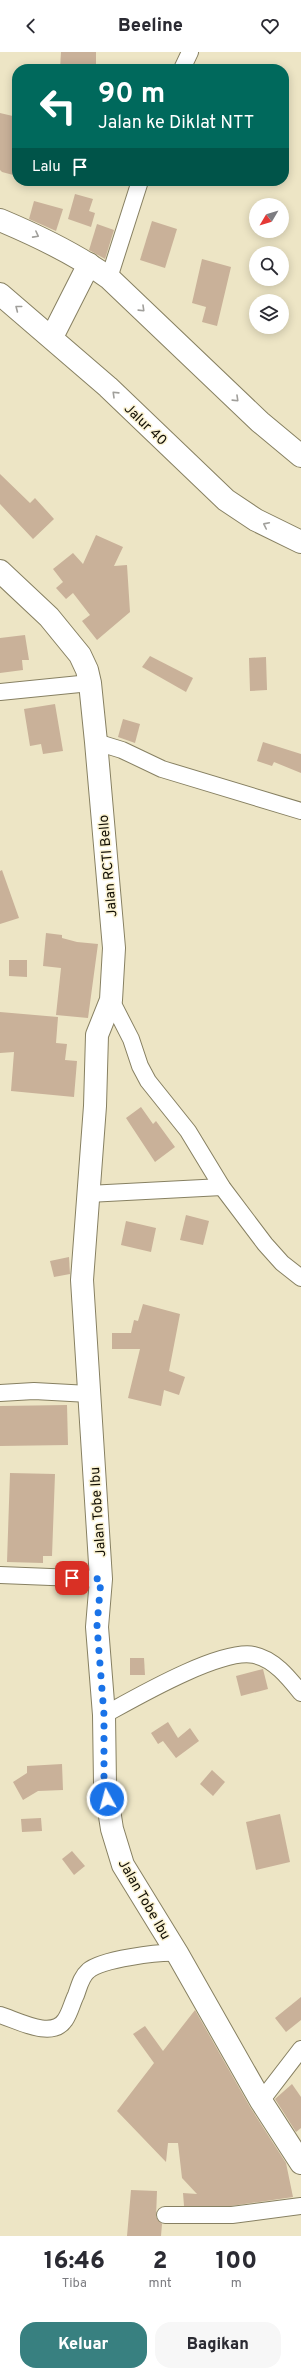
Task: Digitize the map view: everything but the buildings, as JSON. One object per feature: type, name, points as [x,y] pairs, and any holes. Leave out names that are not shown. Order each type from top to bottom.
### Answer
[{"type":"main road","points":[[0,220],[30,232],[89,264],[109,278],[260,422],[301,456]]},
{"type":"main road","points":[[52,337],[89,264]]},
{"type":"main road","name":"Jalur 40","points":[[0,294],[52,337],[108,387],[226,500],[256,520],[301,542]]},
{"type":"main road","name":"Jalan RCTI Bello","points":[[0,571],[49,617],[66,637],[87,670],[90,683],[114,948],[111,1000],[97,1035],[88,1194]]},
{"type":"main road","name":"Jalan Tobe Ibu","points":[[88,1194],[82,1280],[88,1394],[101,1579],[97,1626],[104,1715],[104,1784],[112,1830],[123,1865],[177,1953],[261,2101],[301,2160]]},
{"type":"street","points":[[184,64],[190,52]]},
{"type":"street","points":[[109,278],[138,186]]},
{"type":"street","points":[[0,692],[90,683]]},
{"type":"street","points":[[96,742],[122,750],[175,773],[301,811]]},
{"type":"street","points":[[111,1000],[131,1039],[140,1066],[148,1081],[188,1131],[222,1187],[265,1244],[282,1263],[301,1278]]},
{"type":"street","points":[[88,1194],[222,1187]]},
{"type":"street","points":[[0,1393],[34,1391],[88,1394]]},
{"type":"street","points":[[0,1575],[101,1579]]},
{"type":"street","points":[[104,1715],[198,1667],[246,1654],[256,1655],[271,1662],[301,1693]]},
{"type":"street","points":[[0,2015],[40,2028],[51,2029],[58,2027],[64,2021],[82,1978],[88,1970],[119,1960],[164,1953],[177,1953]]},
{"type":"street","points":[[261,2101],[301,2049]]},
{"type":"street","points":[[165,2215],[232,2215],[301,2206]]},
{"type":"route","points":[[72,1578],[101,1579],[97,1626],[104,1715],[104,1784],[107,1799]]}]
